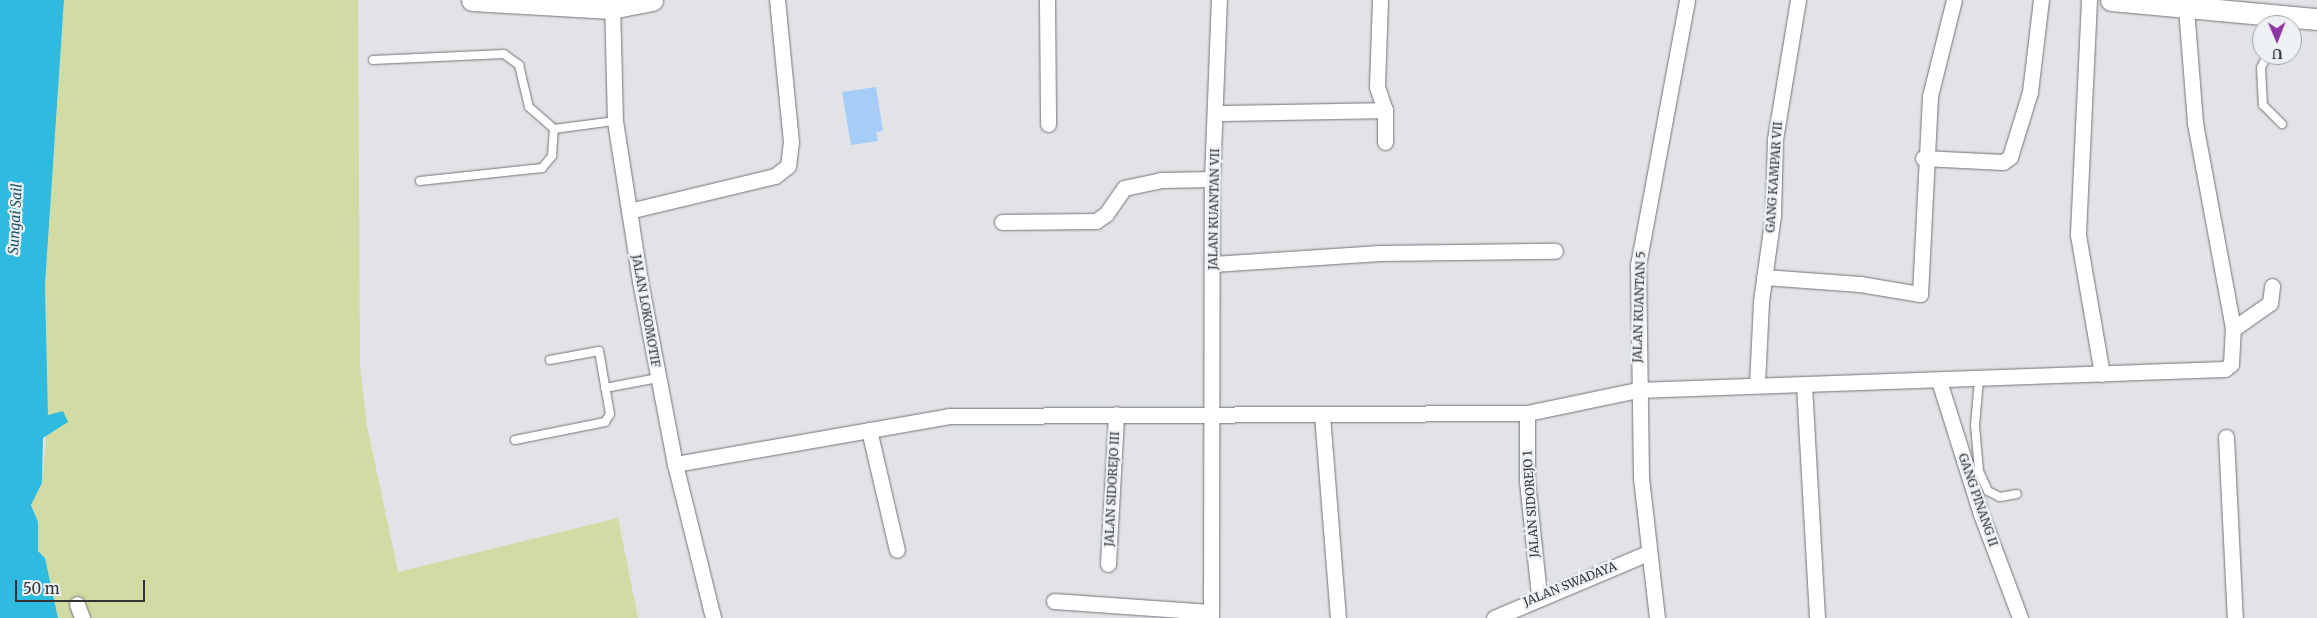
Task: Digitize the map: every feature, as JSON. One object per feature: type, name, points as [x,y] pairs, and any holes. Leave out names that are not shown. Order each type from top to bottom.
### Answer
[{"type":"street","points":[[472,0],[611,4],[652,0]]},
{"type":"street","points":[[629,212],[775,176],[788,166],[791,142],[777,0]]},
{"type":"street","points":[[1047,0],[1048,124]]},
{"type":"street","name":"JALAN KUANTAN VII","points":[[1211,615],[1214,417],[1212,179],[1217,113],[1218,0]]},
{"type":"street","points":[[1380,0],[1377,87],[1385,110],[1385,142]]},
{"type":"street","name":"JALAN KUANTAN 5","points":[[1656,618],[1648,553],[1637,390],[1639,256],[1687,0]]},
{"type":"street","name":"GANG KAMPAR VII","points":[[1757,384],[1764,277],[1773,215],[1775,139],[1798,0]]},
{"type":"street","points":[[1764,277],[1860,284],[1920,294],[1923,158],[1930,96],[1954,0]]},
{"type":"street","points":[[1923,158],[2003,162],[2010,157],[2030,92],[2041,0]]},
{"type":"street","points":[[2089,0],[2078,235],[2102,374]]},
{"type":"street","points":[[2111,0],[2252,17]]},
{"type":"street","name":"JALAN LOKOMOTIF","points":[[611,4],[615,121],[629,212],[675,464],[713,618]]},
{"type":"street","points":[[675,464],[949,416],[1116,414],[1214,417],[1527,413],[1637,390],[1757,384],[1804,385],[1979,380],[2229,368],[2233,329],[2195,122],[2186,8]]},
{"type":"street","points":[[2302,20],[2317,19]]},
{"type":"street","points":[[1217,113],[1385,110]]},
{"type":"street","points":[[1002,222],[1096,221],[1106,214],[1124,188],[1161,180],[1212,179]]},
{"type":"street","points":[[1213,264],[1380,253],[1556,252]]},
{"type":"street","points":[[2233,329],[2270,303],[2272,286]]},
{"type":"street","name":"GANG PINANG II","points":[[1939,381],[1981,514],[2020,618]]},
{"type":"street","points":[[1804,385],[1817,618]]},
{"type":"street","name":"JALAN SIDOREJO 1","points":[[1527,413],[1527,481],[1539,596]]},
{"type":"street","name":"JALAN SIDOREJO III","points":[[1108,564],[1116,414]]},
{"type":"street","points":[[1322,415],[1338,618]]},
{"type":"street","points":[[869,430],[897,550]]},
{"type":"street","points":[[2226,437],[2235,618]]},
{"type":"street","name":"JALAN SWADAYA","points":[[1494,618],[1539,596],[1648,553]]},
{"type":"street","points":[[1054,600],[1211,615]]},
{"type":"lane","points":[[373,60],[504,54],[519,65],[529,107],[554,129],[615,121]]},
{"type":"lane","points":[[2262,65],[2262,105],[2282,124]]},
{"type":"lane","points":[[420,181],[542,168],[552,156],[554,129]]},
{"type":"lane","points":[[515,440],[604,422],[610,414],[599,350],[550,360]]},
{"type":"lane","points":[[605,388],[658,378]]},
{"type":"lane","points":[[1979,380],[1975,425],[1979,471],[1988,491],[2000,496],[2017,494]]},
{"type":"green space","points":[[64,0],[358,0],[360,367],[367,426],[398,572],[618,518],[638,618],[58,618],[45,558],[38,551],[38,522],[31,504],[42,484],[48,415],[45,285]]},
{"type":"water","name":"Sungai Sail","points":[[0,0],[64,0],[45,285],[48,415],[63,411],[68,422],[43,438],[42,483],[31,505],[38,522],[38,551],[45,558],[58,618],[0,618]]},
{"type":"building","points":[[876,87],[883,131],[876,132],[878,141],[851,145],[842,92]]}]
